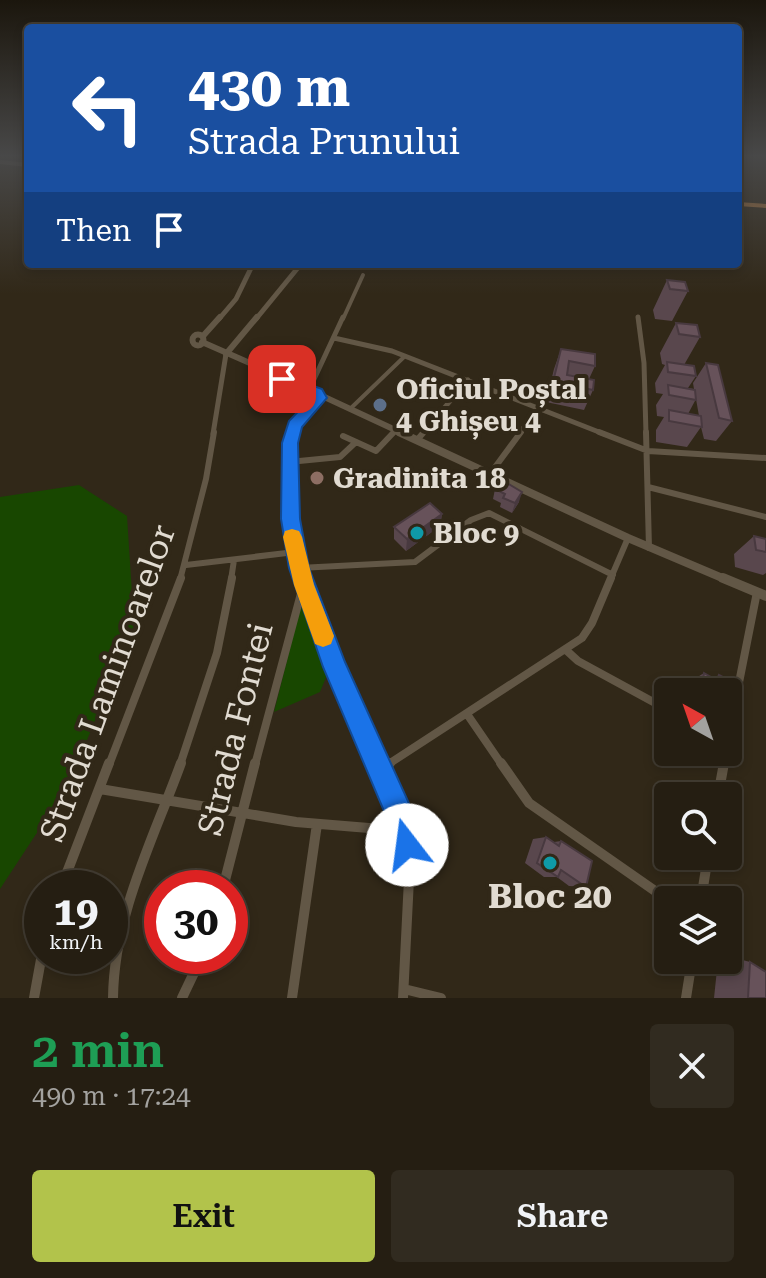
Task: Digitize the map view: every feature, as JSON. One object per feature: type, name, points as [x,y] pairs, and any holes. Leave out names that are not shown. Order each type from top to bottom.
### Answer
[{"type":"main road","points":[[742,204],[766,206]]},
{"type":"street","points":[[251,268],[236,299],[203,339],[226,354],[649,548],[762,594],[742,679]]},
{"type":"street","points":[[226,354],[298,268]]},
{"type":"street","points":[[363,275],[308,390],[298,394],[300,413],[289,462],[295,552],[335,667],[403,827],[409,879],[404,994],[441,998]]},
{"type":"street","points":[[638,317],[644,363],[649,548]]},
{"type":"street","points":[[334,338],[379,346],[648,451],[766,458]]},
{"type":"street","name":"Strada Laminoarelor","points":[[68,870],[186,565],[206,479],[226,354]]},
{"type":"street","points":[[350,409],[405,356]]},
{"type":"street","points":[[282,379],[298,402],[350,409]]},
{"type":"street","points":[[417,440],[468,380]]},
{"type":"street","points":[[295,425],[314,404],[318,394]]},
{"type":"street","points":[[490,474],[538,408]]},
{"type":"street","points":[[343,436],[376,451],[396,430]]},
{"type":"street","points":[[289,462],[340,457],[356,442]]},
{"type":"street","points":[[648,487],[766,517]]},
{"type":"street","points":[[299,568],[415,562],[471,520],[489,513],[613,575]]},
{"type":"street","points":[[380,769],[566,650],[587,631],[628,538]]},
{"type":"street","points":[[186,565],[295,552]]},
{"type":"street","points":[[113,998],[116,944],[123,917],[167,801],[224,626],[234,560]]},
{"type":"street","name":"Strada Fontei","points":[[228,870],[297,601],[304,585]]},
{"type":"street","points":[[566,650],[578,661],[654,702]]},
{"type":"street","points":[[467,714],[529,803],[654,890]]},
{"type":"street","points":[[100,789],[317,824],[393,830],[403,827]]},
{"type":"street","points":[[292,998],[317,824]]},
{"type":"street","points":[[34,998],[38,974]]},
{"type":"street","points":[[182,998],[193,974]]},
{"type":"street","points":[[686,998],[690,974]]},
{"type":"green space","points":[[79,485],[127,516],[134,625],[69,784],[0,889],[0,497]]},
{"type":"green space","points":[[301,605],[327,675],[320,692],[274,712]]},
{"type":"building","points":[[667,280],[685,282],[688,291],[670,289]]},
{"type":"building","points":[[676,323],[697,325],[700,337],[679,334]]},
{"type":"building","points":[[561,349],[595,354],[595,366],[569,361],[567,375],[594,380],[593,390],[553,382]]},
{"type":"building","points":[[667,362],[694,366],[696,376],[668,372]]},
{"type":"building","points":[[706,363],[718,365],[732,421],[719,418]]},
{"type":"building","points":[[668,385],[695,390],[696,400],[669,395]]},
{"type":"building","points":[[669,410],[701,416],[702,427],[669,421]]},
{"type":"building","points":[[502,480],[522,492],[515,503],[503,498],[505,494],[495,489]]},
{"type":"building","points":[[430,503],[442,514],[407,539],[394,527]]},
{"type":"building","points":[[754,536],[766,539],[766,552],[756,550]]},
{"type":"building","points":[[546,837],[559,846],[561,841],[592,861],[586,887],[561,870],[558,877],[537,863]]},
{"type":"building","points":[[750,962],[766,972],[766,998],[748,998]]},
{"type":"slow traffic","points":[[292,537],[304,585],[323,636]]},
{"type":"place","name":"Oficiul Poștal 4 Ghișeu 4","points":[[380,405]]},
{"type":"place","name":"Gradinita 18","points":[[317,478]]},
{"type":"place","name":"Bloc 9","points":[[417,533]]},
{"type":"place","name":"Bloc 20","points":[[550,863]]},
{"type":"route","points":[[282,379],[316,392],[320,398],[295,425],[290,443],[291,519],[299,568],[335,667],[398,810],[407,845]]}]
